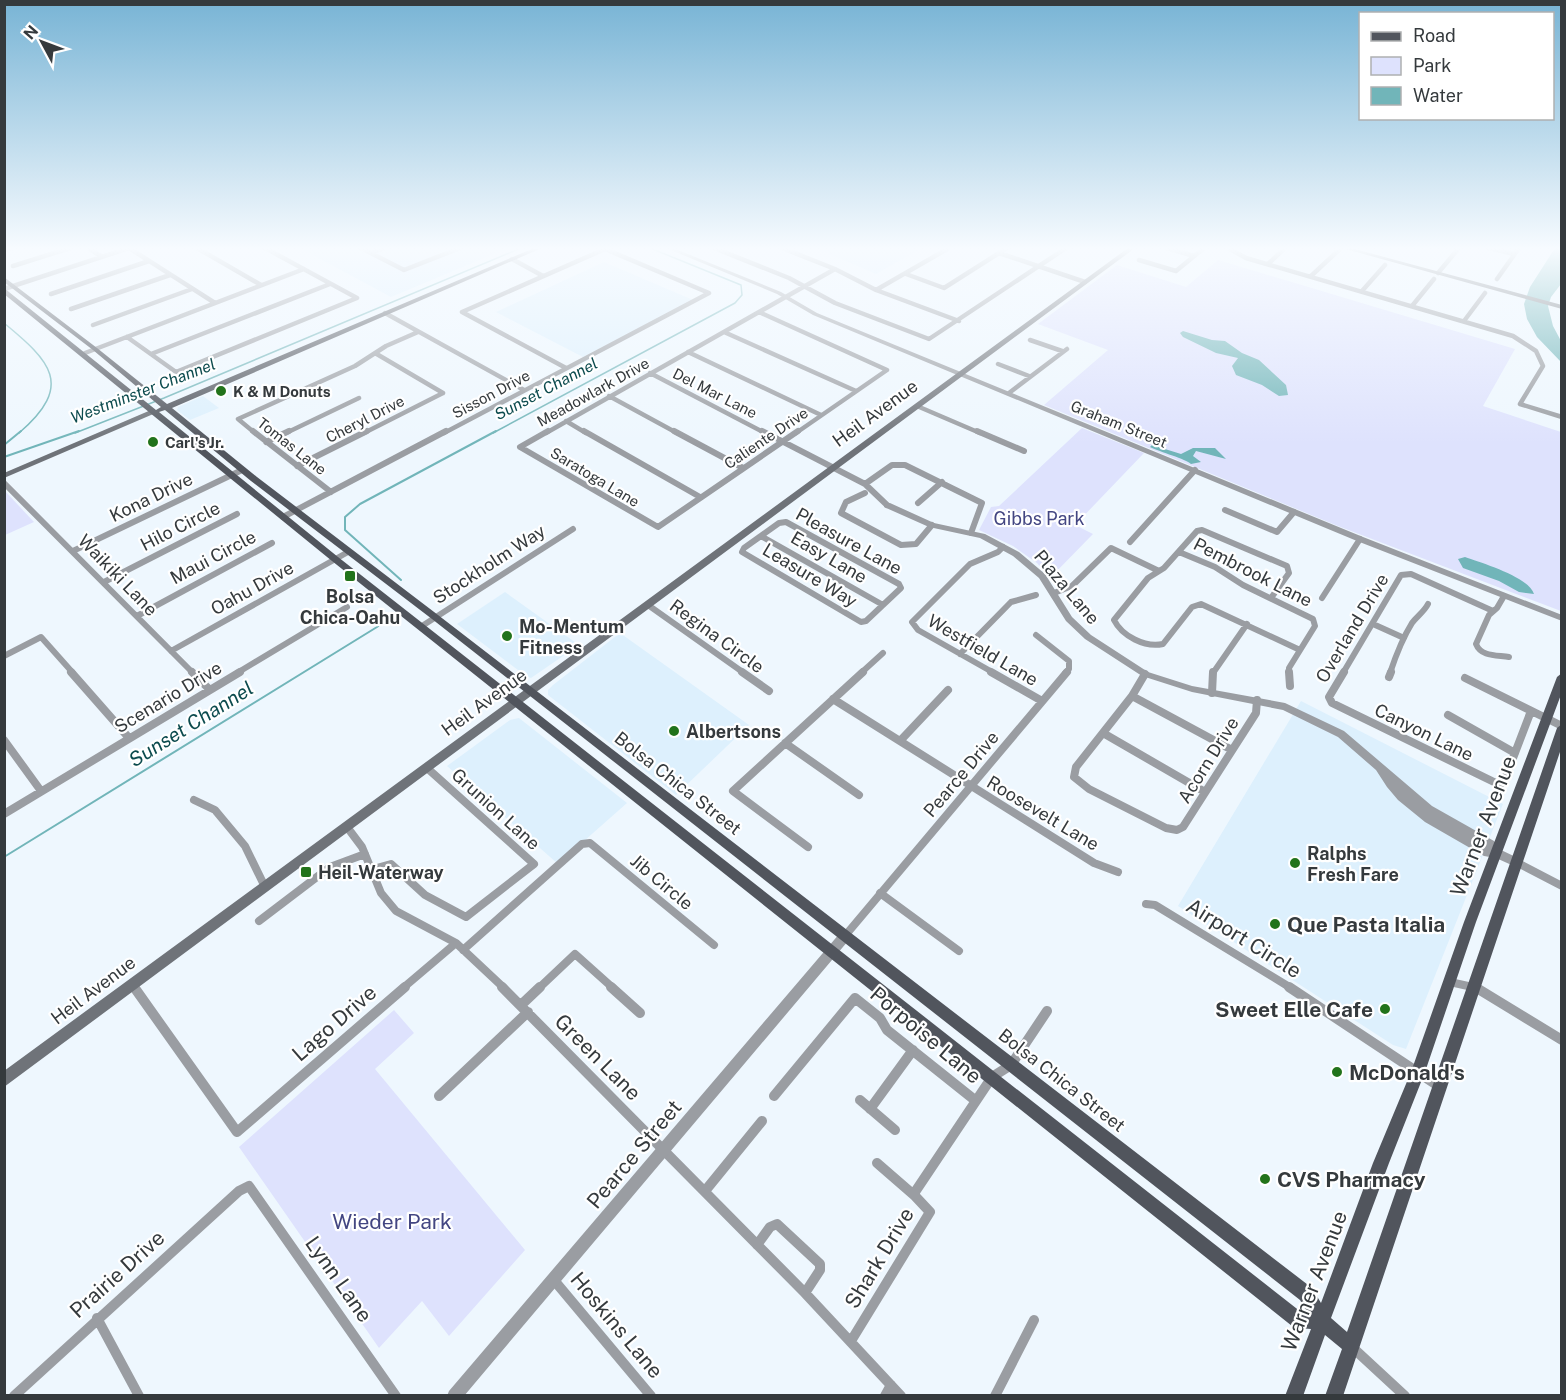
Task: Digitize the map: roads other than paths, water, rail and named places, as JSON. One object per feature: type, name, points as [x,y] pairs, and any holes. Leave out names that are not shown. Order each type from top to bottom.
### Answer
[{"type":"main road","name":"Bolsa Chica Street","points":[[35,313],[335,559],[1109,1168],[1298,1320],[1322,1321]]},
{"type":"main road","name":"Bolsa Chica Street","points":[[49,313],[242,470],[435,617],[1306,1294],[1322,1321],[1352,1347]]},
{"type":"main road","name":"Heil Avenue","points":[[4,1080],[1042,313]]},
{"type":"main road","points":[[4,476],[160,403],[386,314]]},
{"type":"main road","points":[[190,442],[202,437]]},
{"type":"main road","name":"Warner Avenue","points":[[1294,1395],[1419,1072],[1562,676]]},
{"type":"main road","points":[[1334,1395],[1562,727]]},
{"type":"main road","points":[[598,766],[610,755]]},
{"type":"main road","points":[[1109,1168],[1120,1149]]},
{"type":"street","points":[[93,325],[125,313]]},
{"type":"street","points":[[85,353],[188,313]]},
{"type":"street","points":[[151,354],[255,313]]},
{"type":"street","points":[[127,337],[176,372],[319,313]]},
{"type":"street","points":[[464,313],[566,368]]},
{"type":"street","name":"Sisson Drive","points":[[283,517],[670,313]]},
{"type":"street","name":"Meadowlark Drive","points":[[520,447],[756,313]]},
{"type":"street","name":"Caliente Drive","points":[[658,527],[887,370],[761,313]]},
{"type":"street","name":"Graham Street","points":[[813,313],[1360,539],[1562,618]]},
{"type":"street","points":[[862,313],[929,339],[970,313]]},
{"type":"street","points":[[938,313],[959,321]]},
{"type":"street","points":[[1437,313],[1513,336],[1526,343],[1541,358],[1543,366],[1520,404],[1562,417]]},
{"type":"street","points":[[1464,321],[1470,313]]},
{"type":"street","points":[[386,314],[524,390]]},
{"type":"street","points":[[375,353],[418,332]]},
{"type":"street","points":[[724,332],[855,392]]},
{"type":"street","points":[[1009,393],[1064,350],[1030,340]]},
{"type":"street","points":[[688,352],[821,415]]},
{"type":"street","name":"Cheryl Drive","points":[[297,466],[443,393],[375,353]]},
{"type":"street","name":"Tomas Lane","points":[[331,492],[238,419],[355,366],[375,353]]},
{"type":"street","points":[[998,364],[1029,376]]},
{"type":"street","name":"Del Mar Lane","points":[[650,373],[832,468]]},
{"type":"street","points":[[609,396],[743,468]]},
{"type":"street","points":[[266,442],[359,398]]},
{"type":"street","points":[[917,406],[1024,451]]},
{"type":"street","points":[[566,421],[700,497]]},
{"type":"street","name":"Saratoga Lane","points":[[520,447],[658,527]]},
{"type":"street","points":[[865,484],[886,468],[897,463],[942,482],[982,503],[970,532]]},
{"type":"street","name":"Plaza Lane","points":[[832,468],[865,484],[887,506]]},
{"type":"street","name":"Plaza Lane","points":[[832,468],[865,492],[901,513],[932,525],[970,532],[1003,547],[1026,561],[1054,593],[1069,619],[1088,638],[1145,674],[1176,685],[1285,707],[1322,723],[1354,743],[1380,768],[1392,785],[1425,816],[1488,853],[1497,853],[1516,862]]},
{"type":"street","name":"Kona Drive","points":[[73,551],[242,470]]},
{"type":"street","points":[[1130,542],[1195,470]]},
{"type":"street","points":[[918,502],[942,482]]},
{"type":"street","name":"Waikiki Lane","points":[[4,483],[210,690]]},
{"type":"street","points":[[865,492],[854,496],[840,510],[842,514],[908,547],[919,542],[932,525]]},
{"type":"street","points":[[1225,510],[1277,532],[1294,512]]},
{"type":"street","name":"Hilo Circle","points":[[104,582],[237,514]]},
{"type":"street","points":[[761,521],[772,528]]},
{"type":"street","name":"Pleasure Lane","points":[[761,536],[779,523],[786,522],[898,584],[901,588],[883,605]]},
{"type":"street","name":"Stockholm Way","points":[[422,626],[573,529]]},
{"type":"street","points":[[1270,598],[1289,573],[1287,566],[1202,530],[1197,531],[1164,568],[1148,579],[1117,615],[1114,624],[1145,644],[1158,646],[1163,644],[1192,607],[1197,604],[1206,606],[1300,650],[1289,668],[1290,686]]},
{"type":"street","name":"Leasure Way","points":[[761,536],[742,552],[857,621],[866,621],[883,605]]},
{"type":"street","name":"Easy Lane","points":[[761,536],[883,605]]},
{"type":"street","points":[[1322,598],[1360,539]]},
{"type":"street","name":"Maui Circle","points":[[137,616],[272,543]]},
{"type":"street","name":"Westfield Lane","points":[[1003,547],[998,552],[970,564],[912,622],[918,630],[1042,701]]},
{"type":"street","points":[[1054,593],[1072,586],[1111,548],[1159,571]]},
{"type":"street","name":"Oahu Drive","points":[[171,651],[348,552]]},
{"type":"street","name":"Pembrook Lane","points":[[1179,552],[1215,567],[1313,619],[1315,626],[1300,650]]},
{"type":"street","name":"Overland Drive","points":[[1330,700],[1329,697],[1401,575],[1405,574],[1472,600],[1493,611]]},
{"type":"street","points":[[960,654],[1011,602],[1036,595]]},
{"type":"street","points":[[1504,596],[1489,615],[1476,644],[1477,648],[1485,654],[1509,657]]},
{"type":"street","points":[[1389,677],[1396,651],[1414,620],[1424,612],[1428,604]]},
{"type":"street","name":"Regina Circle","points":[[648,605],[769,691]]},
{"type":"street","name":"Scenario Drive","points":[[4,814],[347,607]]},
{"type":"street","points":[[1212,693],[1214,669],[1247,624]]},
{"type":"street","points":[[1373,624],[1404,638]]},
{"type":"street","name":"Pearce Drive","points":[[844,937],[1069,669],[1069,661],[1036,636]]},
{"type":"street","points":[[4,656],[41,637],[129,738]]},
{"type":"street","points":[[808,847],[733,791],[883,653]]},
{"type":"street","points":[[1145,674],[1103,733],[1205,792]]},
{"type":"street","points":[[1465,678],[1562,727]]},
{"type":"street","points":[[900,741],[948,690]]},
{"type":"street","points":[[1131,696],[1232,750]]},
{"type":"street","name":"Roosevelt Lane","points":[[833,699],[1094,863],[1118,872]]},
{"type":"street","name":"Acorn Drive","points":[[1103,733],[1076,767],[1074,777],[1089,789],[1166,828],[1176,830],[1184,826],[1256,712],[1257,700]]},
{"type":"street","name":"Canyon Lane","points":[[1330,700],[1496,783],[1502,783],[1505,779],[1531,711]]},
{"type":"street","points":[[1448,716],[1515,753]]},
{"type":"street","points":[[4,740],[41,791]]},
{"type":"street","points":[[785,743],[859,795]]},
{"type":"street","name":"Grunion Lane","points":[[373,868],[391,864],[425,895],[466,916],[534,864],[427,768]]},
{"type":"street","points":[[194,800],[215,810],[245,846],[266,887]]},
{"type":"street","name":"Green Lane","points":[[347,827],[373,868],[381,893],[396,911],[459,946],[664,1149],[805,1293],[851,1341],[888,1390],[901,1395]]},
{"type":"street","name":"Jib Circle","points":[[591,843],[714,945]]},
{"type":"street","name":"Lago Drive","points":[[133,985],[237,1132],[582,844],[591,843]]},
{"type":"street","points":[[258,921],[330,867],[365,854]]},
{"type":"street","points":[[1516,862],[1562,886]]},
{"type":"street","points":[[880,893],[959,951]]},
{"type":"street","name":"Airport Circle","points":[[1146,904],[1155,905],[1210,938],[1440,1087]]},
{"type":"street","name":"Pearce Street","points":[[454,1395],[844,937]]},
{"type":"street","points":[[439,1096],[575,954],[640,1013]]},
{"type":"street","points":[[1450,982],[1475,987],[1562,1040]]},
{"type":"street","name":"Porpoise Lane","points":[[774,1096],[853,998],[880,1018],[887,1030],[976,1101]]},
{"type":"street","points":[[992,1077],[1011,1065],[1047,1011]]},
{"type":"street","points":[[870,1109],[913,1050]]},
{"type":"street","name":"Shark Drive","points":[[851,1341],[930,1212],[915,1196],[992,1077]]},
{"type":"street","points":[[860,1100],[895,1130]]},
{"type":"street","points":[[705,1191],[762,1121]]},
{"type":"street","points":[[878,1163],[915,1196]]},
{"type":"street","name":"Prairie Drive","points":[[14,1395],[238,1191],[249,1186]]},
{"type":"street","name":"Lynn Lane","points":[[249,1186],[396,1395]]},
{"type":"street","points":[[757,1245],[770,1227],[777,1224],[820,1264],[820,1270],[805,1293]]},
{"type":"street","name":"Hoskins Lane","points":[[553,1279],[651,1395]]},
{"type":"street","points":[[97,1318],[139,1395]]},
{"type":"street","points":[[995,1395],[1034,1320]]},
{"type":"street","name":"Bolsa Chica Street","points":[[1352,1347],[1405,1395]]},
{"type":"water","points":[[1526,313],[1550,313],[1553,326],[1561,341],[1561,362],[1537,337]]},
{"type":"water","points":[[1183,331],[1212,340],[1225,341],[1242,353],[1259,360],[1286,385],[1288,395],[1279,396],[1262,385],[1236,375],[1232,366],[1238,358],[1216,353],[1183,337],[1180,333]]},
{"type":"water","points":[[1152,445],[1181,454],[1193,448],[1215,448],[1226,459],[1196,451],[1193,456],[1201,462],[1191,464],[1150,447]]},
{"type":"water","points":[[1465,557],[1514,576],[1524,582],[1534,594],[1519,592],[1499,581],[1463,568],[1458,559]]},
{"type":"waterway","name":"Westminster Channel","points":[[75,433],[366,313]]},
{"type":"waterway","name":"Sunset Channel","points":[[493,433],[716,313]]},
{"type":"waterway","points":[[4,323],[34,349],[50,374],[51,387],[47,401],[21,431]]},
{"type":"waterway","points":[[4,445],[21,431]]},
{"type":"waterway","name":"Westminster Channel","points":[[4,457],[79,431]]},
{"type":"waterway","name":"Sunset Channel","points":[[401,580],[345,530],[345,517],[360,504],[496,431]]},
{"type":"waterway","name":"Sunset Channel","points":[[4,857],[377,627],[391,614]]},
{"type":"place","name":"K & M Donuts","points":[[221,391]]},
{"type":"place","name":"Carl's Jr.","points":[[153,442]]},
{"type":"place","name":"Bolsa Chica-Oahu","points":[[350,576]]},
{"type":"place","name":"Mo-Mentum Fitness","points":[[507,636]]},
{"type":"place","name":"Albertsons","points":[[674,731]]},
{"type":"place","name":"Ralphs Fresh Fare","points":[[1295,863]]},
{"type":"place","name":"Heil-Waterway","points":[[306,872]]},
{"type":"place","name":"Que Pasta Italia","points":[[1275,924]]},
{"type":"place","name":"Sweet Elle Cafe","points":[[1385,1009]]},
{"type":"place","name":"McDonald's","points":[[1337,1072]]},
{"type":"place","name":"CVS Pharmacy","points":[[1265,1179]]},
{"type":"park label","name":"Gibbs Park","points":[[1039,518]]},
{"type":"park label","name":"Wieder Park","points":[[392,1221]]}]
